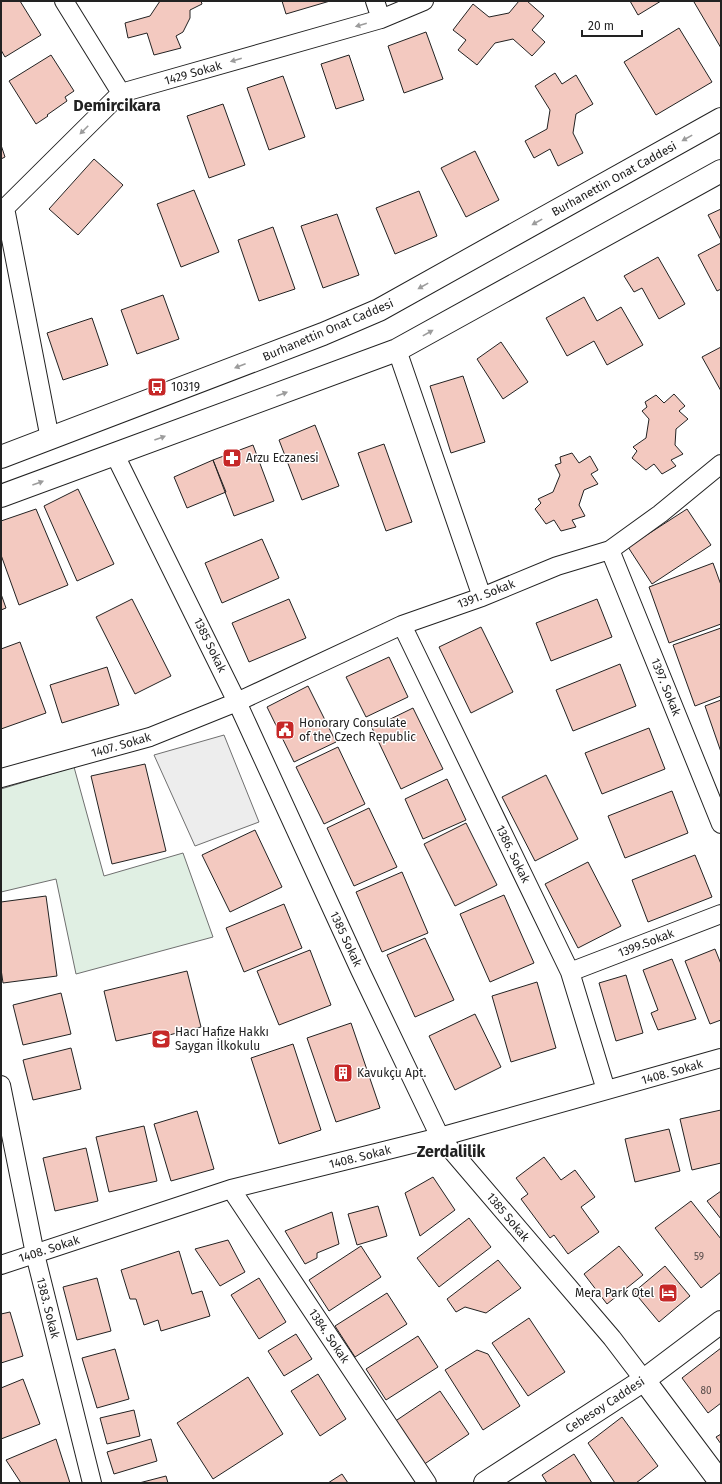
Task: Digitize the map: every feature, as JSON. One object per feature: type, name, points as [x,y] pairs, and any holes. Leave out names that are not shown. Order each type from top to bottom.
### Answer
[{"type":"main road","name":"Burhanettin Onat Caddesi","points":[[1,457],[316,337],[379,310],[721,119]]},
{"type":"main road","points":[[1,496],[397,350],[721,171]]},
{"type":"main road","name":"Cebesoy Caddesi","points":[[485,1483],[644,1380],[721,1322]]},
{"type":"main road","points":[[644,1380],[721,1483]]},
{"type":"street","points":[[64,1],[121,94]]},
{"type":"street","points":[[375,1],[381,19]]},
{"type":"street","name":"1429 Sokak","points":[[3,209],[121,94],[381,19],[424,1]]},
{"type":"street","points":[[3,209],[50,439]]},
{"type":"street","points":[[397,350],[482,597]]},
{"type":"street","name":"1385 Sokak","points":[[115,455],[237,702],[360,970],[440,1137],[612,1338],[644,1380]]},
{"type":"street","name":"1391. Sokak","points":[[237,702],[402,625],[482,597],[557,566],[610,550],[660,514],[721,464]]},
{"type":"street","name":"1397. Sokak","points":[[610,550],[721,824]]},
{"type":"street","name":"1386. Sokak","points":[[402,625],[570,972],[606,1090]]},
{"type":"street","name":"1407. Sokak","points":[[1,778],[150,737],[237,702]]},
{"type":"street","name":"1399.Sokak","points":[[570,972],[721,914]]},
{"type":"street","name":"1408. Sokak","points":[[1,1265],[232,1189],[440,1137],[721,1058]]},
{"type":"street","name":"1383. Sokak","points":[[1,1085],[34,1254],[92,1483]]},
{"type":"street","name":"1384. Sokak","points":[[232,1189],[427,1483]]},
{"type":"green space","points":[[74,767],[104,876],[183,853],[213,937],[76,974],[56,879],[1,892],[1,789]]},
{"type":"shaded area","points":[[224,735],[259,822],[195,846],[154,755]]},
{"type":"building","points":[[1,1],[20,1],[41,35],[5,57],[1,50]]},
{"type":"building","points":[[160,1],[201,1],[202,4],[190,10],[190,18],[183,32],[176,36],[181,48],[154,55],[147,33],[128,38],[125,23],[150,16]]},
{"type":"building","points":[[282,1],[330,1],[286,14]]},
{"type":"building","points":[[519,1],[527,1],[544,16],[532,30],[545,42],[532,56],[513,39],[495,43],[477,65],[458,50],[466,40],[453,30],[473,4],[489,17],[509,13]]},
{"type":"building","points":[[630,1],[661,1],[638,15]]},
{"type":"building","points":[[721,1],[721,48],[694,2]]},
{"type":"building","points":[[679,28],[712,82],[656,115],[624,62]]},
{"type":"building","points":[[426,32],[443,79],[404,93],[388,46]]},
{"type":"building","points":[[51,55],[74,91],[65,97],[67,101],[36,124],[9,81]]},
{"type":"building","points":[[349,55],[364,100],[336,109],[321,64]]},
{"type":"building","points":[[555,73],[562,84],[576,75],[593,104],[576,114],[573,133],[583,153],[558,166],[550,149],[534,158],[525,141],[547,129],[550,110],[535,86]]},
{"type":"building","points":[[283,76],[305,137],[269,150],[247,88]]},
{"type":"building","points":[[223,104],[245,165],[209,178],[187,116]]},
{"type":"building","points":[[1,145],[5,157],[1,159]]},
{"type":"building","points":[[475,151],[499,200],[466,217],[441,168]]},
{"type":"building","points":[[94,159],[123,185],[78,235],[49,209]]},
{"type":"building","points":[[194,190],[219,252],[181,267],[157,204]]},
{"type":"building","points":[[419,191],[437,236],[395,254],[376,208]]},
{"type":"building","points":[[721,209],[721,240],[708,215]]},
{"type":"building","points":[[337,214],[359,275],[323,288],[301,226]]},
{"type":"building","points":[[273,227],[295,289],[259,301],[238,240]]},
{"type":"building","points":[[721,243],[721,289],[717,291],[698,255]]},
{"type":"building","points":[[658,257],[685,304],[659,319],[642,288],[634,292],[624,276]]},
{"type":"building","points":[[163,295],[179,339],[137,354],[121,310]]},
{"type":"building","points":[[584,297],[597,321],[621,307],[643,345],[607,365],[594,341],[567,356],[546,318]]},
{"type":"building","points":[[92,318],[108,365],[63,380],[47,333]]},
{"type":"building","points":[[501,342],[528,382],[503,399],[477,359]]},
{"type":"building","points":[[721,347],[721,391],[702,357]]},
{"type":"building","points":[[463,376],[485,442],[451,453],[430,386]]},
{"type":"building","points":[[674,394],[685,406],[679,411],[688,419],[676,429],[675,445],[683,454],[671,460],[676,466],[662,474],[654,464],[646,470],[632,458],[637,451],[633,447],[646,438],[649,419],[642,411],[647,407],[645,402],[656,395],[664,403]]},
{"type":"building","points":[[315,425],[339,486],[302,500],[279,440]]},
{"type":"building","points":[[384,444],[412,522],[386,531],[358,453]]},
{"type":"building","points":[[253,445],[274,501],[234,516],[213,460]]},
{"type":"building","points":[[572,453],[579,463],[590,456],[598,470],[591,474],[598,484],[584,490],[579,505],[585,516],[572,520],[576,527],[561,531],[554,520],[546,524],[535,509],[541,503],[538,499],[553,492],[560,475],[555,465],[561,463],[560,457]]},
{"type":"building","points":[[213,460],[226,492],[187,508],[174,477]]},
{"type":"building","points":[[78,489],[114,564],[77,581],[44,506]]},
{"type":"building","points":[[36,509],[68,585],[19,605],[1,555],[1,521]]},
{"type":"building","points":[[687,509],[711,545],[652,584],[628,547]]},
{"type":"building","points":[[262,539],[279,578],[222,603],[205,563]]},
{"type":"building","points":[[713,563],[721,585],[721,624],[669,643],[649,587]]},
{"type":"building","points":[[1,594],[6,608],[1,610]]},
{"type":"building","points":[[132,599],[171,676],[135,694],[96,617]]},
{"type":"building","points":[[289,599],[306,638],[249,662],[232,623]]},
{"type":"building","points":[[597,599],[612,637],[551,661],[536,623]]},
{"type":"building","points":[[481,627],[513,692],[471,713],[439,647]]},
{"type":"building","points":[[721,628],[721,696],[695,706],[673,645]]},
{"type":"building","points":[[20,642],[46,713],[1,729],[1,649]]},
{"type":"building","points":[[389,657],[408,697],[366,717],[346,677]]},
{"type":"building","points":[[620,664],[636,706],[573,731],[556,690]]},
{"type":"building","points":[[107,667],[119,705],[62,723],[50,685]]},
{"type":"building","points":[[308,686],[336,742],[294,762],[267,707]]},
{"type":"building","points":[[721,700],[721,752],[705,706]]},
{"type":"building","points":[[413,708],[443,769],[401,789],[372,728]]},
{"type":"building","points":[[649,728],[665,769],[602,794],[585,753]]},
{"type":"building","points":[[338,747],[365,804],[324,824],[296,767]]},
{"type":"building","points":[[145,764],[166,851],[112,864],[91,776]]},
{"type":"building","points":[[546,775],[578,839],[535,861],[502,797]]},
{"type":"building","points":[[447,779],[466,820],[423,839],[405,799]]},
{"type":"building","points":[[672,791],[688,833],[625,858],[608,816]]},
{"type":"building","points":[[369,808],[397,867],[354,886],[327,828]]},
{"type":"building","points":[[466,823],[497,885],[455,906],[424,844]]},
{"type":"building","points":[[255,830],[282,887],[230,912],[202,855]]},
{"type":"building","points":[[695,855],[712,897],[648,922],[632,880]]},
{"type":"building","points":[[588,862],[621,926],[578,948],[545,884]]},
{"type":"building","points":[[402,872],[428,933],[382,952],[356,892]]},
{"type":"building","points":[[504,895],[534,963],[490,982],[460,914]]},
{"type":"building","points":[[46,896],[57,976],[3,983],[1,969],[1,902]]},
{"type":"building","points":[[284,904],[302,948],[244,972],[226,928]]},
{"type":"building","points":[[425,938],[454,1000],[415,1017],[387,955]]},
{"type":"building","points":[[715,949],[721,964],[721,1020],[710,1024],[685,961]]},
{"type":"building","points":[[310,950],[331,1005],[279,1025],[257,971]]},
{"type":"building","points":[[672,959],[696,1019],[658,1030],[651,1013],[658,1010],[643,970]]},
{"type":"building","points":[[187,971],[201,1027],[157,1038],[156,1032],[116,1041],[104,991]]},
{"type":"building","points":[[626,975],[643,1033],[616,1041],[599,983]]},
{"type":"building","points":[[537,982],[556,1048],[511,1062],[492,996]]},
{"type":"building","points":[[61,993],[71,1034],[23,1045],[13,1005]]},
{"type":"building","points":[[475,1014],[501,1067],[455,1090],[429,1036]]},
{"type":"building","name":"Kavukçu Apt.","points":[[351,1023],[380,1108],[336,1122],[307,1038]]},
{"type":"building","points":[[293,1044],[321,1130],[279,1144],[251,1058]]},
{"type":"building","points":[[71,1048],[81,1089],[33,1100],[23,1060]]},
{"type":"building","points":[[721,1110],[721,1163],[692,1170],[680,1119]]},
{"type":"building","points":[[197,1111],[214,1169],[171,1181],[154,1124]]},
{"type":"building","points":[[144,1126],[157,1181],[109,1192],[96,1137]]},
{"type":"building","points":[[669,1129],[680,1171],[635,1182],[625,1139]]},
{"type":"building","points":[[86,1148],[98,1201],[55,1211],[43,1158]]},
{"type":"building","points":[[544,1157],[561,1180],[575,1170],[595,1197],[581,1207],[599,1232],[568,1254],[554,1235],[550,1238],[521,1199],[528,1194],[516,1178]]},
{"type":"building","points":[[433,1177],[455,1210],[420,1236],[405,1193]]},
{"type":"building","points":[[721,1191],[721,1219],[707,1201]]},
{"type":"building","points":[[691,1201],[721,1239],[721,1272],[701,1288],[655,1228]]},
{"type":"building","points":[[378,1206],[387,1236],[357,1245],[348,1214]]},
{"type":"building","points":[[332,1212],[339,1244],[317,1253],[317,1258],[305,1264],[285,1231]]},
{"type":"building","points":[[469,1218],[491,1247],[439,1287],[417,1258]]},
{"type":"building","points":[[228,1240],[245,1272],[220,1286],[195,1249]]},
{"type":"building","points":[[361,1246],[381,1277],[329,1311],[309,1280]]},
{"type":"building","points":[[619,1246],[643,1275],[607,1304],[584,1274]]},
{"type":"building","points":[[179,1251],[192,1294],[202,1291],[210,1316],[161,1331],[158,1320],[144,1325],[136,1299],[130,1299],[121,1270]]},
{"type":"building","points":[[498,1260],[521,1288],[486,1313],[465,1307],[456,1312],[447,1299]]},
{"type":"building","points":[[665,1266],[690,1296],[659,1322],[634,1292]]},
{"type":"building","points":[[97,1278],[111,1331],[77,1340],[63,1287]]},
{"type":"building","points":[[259,1278],[286,1322],[259,1339],[231,1295]]},
{"type":"building","points":[[387,1293],[407,1324],[355,1357],[335,1326]]},
{"type":"building","points":[[10,1312],[23,1356],[1,1363],[1,1314]]},
{"type":"building","points":[[529,1318],[565,1372],[528,1396],[492,1343]]},
{"type":"building","points":[[296,1334],[312,1359],[284,1376],[268,1351]]},
{"type":"building","points":[[418,1336],[438,1367],[386,1400],[366,1369]]},
{"type":"building","points":[[721,1348],[721,1403],[708,1413],[682,1378]]},
{"type":"building","points":[[115,1349],[129,1399],[97,1408],[82,1358]]},
{"type":"building","points":[[477,1350],[488,1354],[520,1406],[483,1430],[445,1370]]},
{"type":"building","points":[[318,1374],[346,1419],[320,1436],[291,1391]]},
{"type":"building","points":[[248,1377],[283,1434],[213,1479],[177,1423]]},
{"type":"building","points":[[23,1379],[40,1424],[1,1439],[1,1388]]},
{"type":"building","points":[[440,1391],[469,1434],[423,1465],[394,1422]]},
{"type":"building","points":[[134,1410],[140,1436],[107,1444],[100,1418]]},
{"type":"building","points":[[622,1417],[658,1466],[636,1483],[615,1483],[588,1443]]},
{"type":"building","points":[[721,1434],[721,1444],[716,1437]]},
{"type":"building","points":[[56,1439],[70,1483],[21,1483],[6,1460]]},
{"type":"building","points":[[151,1439],[157,1461],[114,1474],[107,1452]]},
{"type":"building","points":[[574,1454],[592,1483],[547,1483],[542,1475]]},
{"type":"building","points":[[342,1474],[348,1483],[328,1483]]},
{"type":"building","points":[[166,1476],[168,1483],[139,1483]]},
{"type":"place","name":"10319","points":[[157,387]]},
{"type":"place","name":"Arzu Eczanesi","points":[[232,458]]},
{"type":"place","name":"Honorary Consulate of the Czech Republic","points":[[285,730]]},
{"type":"place","name":"Hacı Hafize Hakkı Saygan İlkokulu","points":[[161,1039]]},
{"type":"place","name":"Kavukçu Apt.","points":[[343,1073]]},
{"type":"place","name":"Mera Park Otel","points":[[668,1293]]},
{"type":"district","name":"Demircikara","points":[[117,105]]},
{"type":"district","name":"Zerdalilik","points":[[451,1151]]}]
